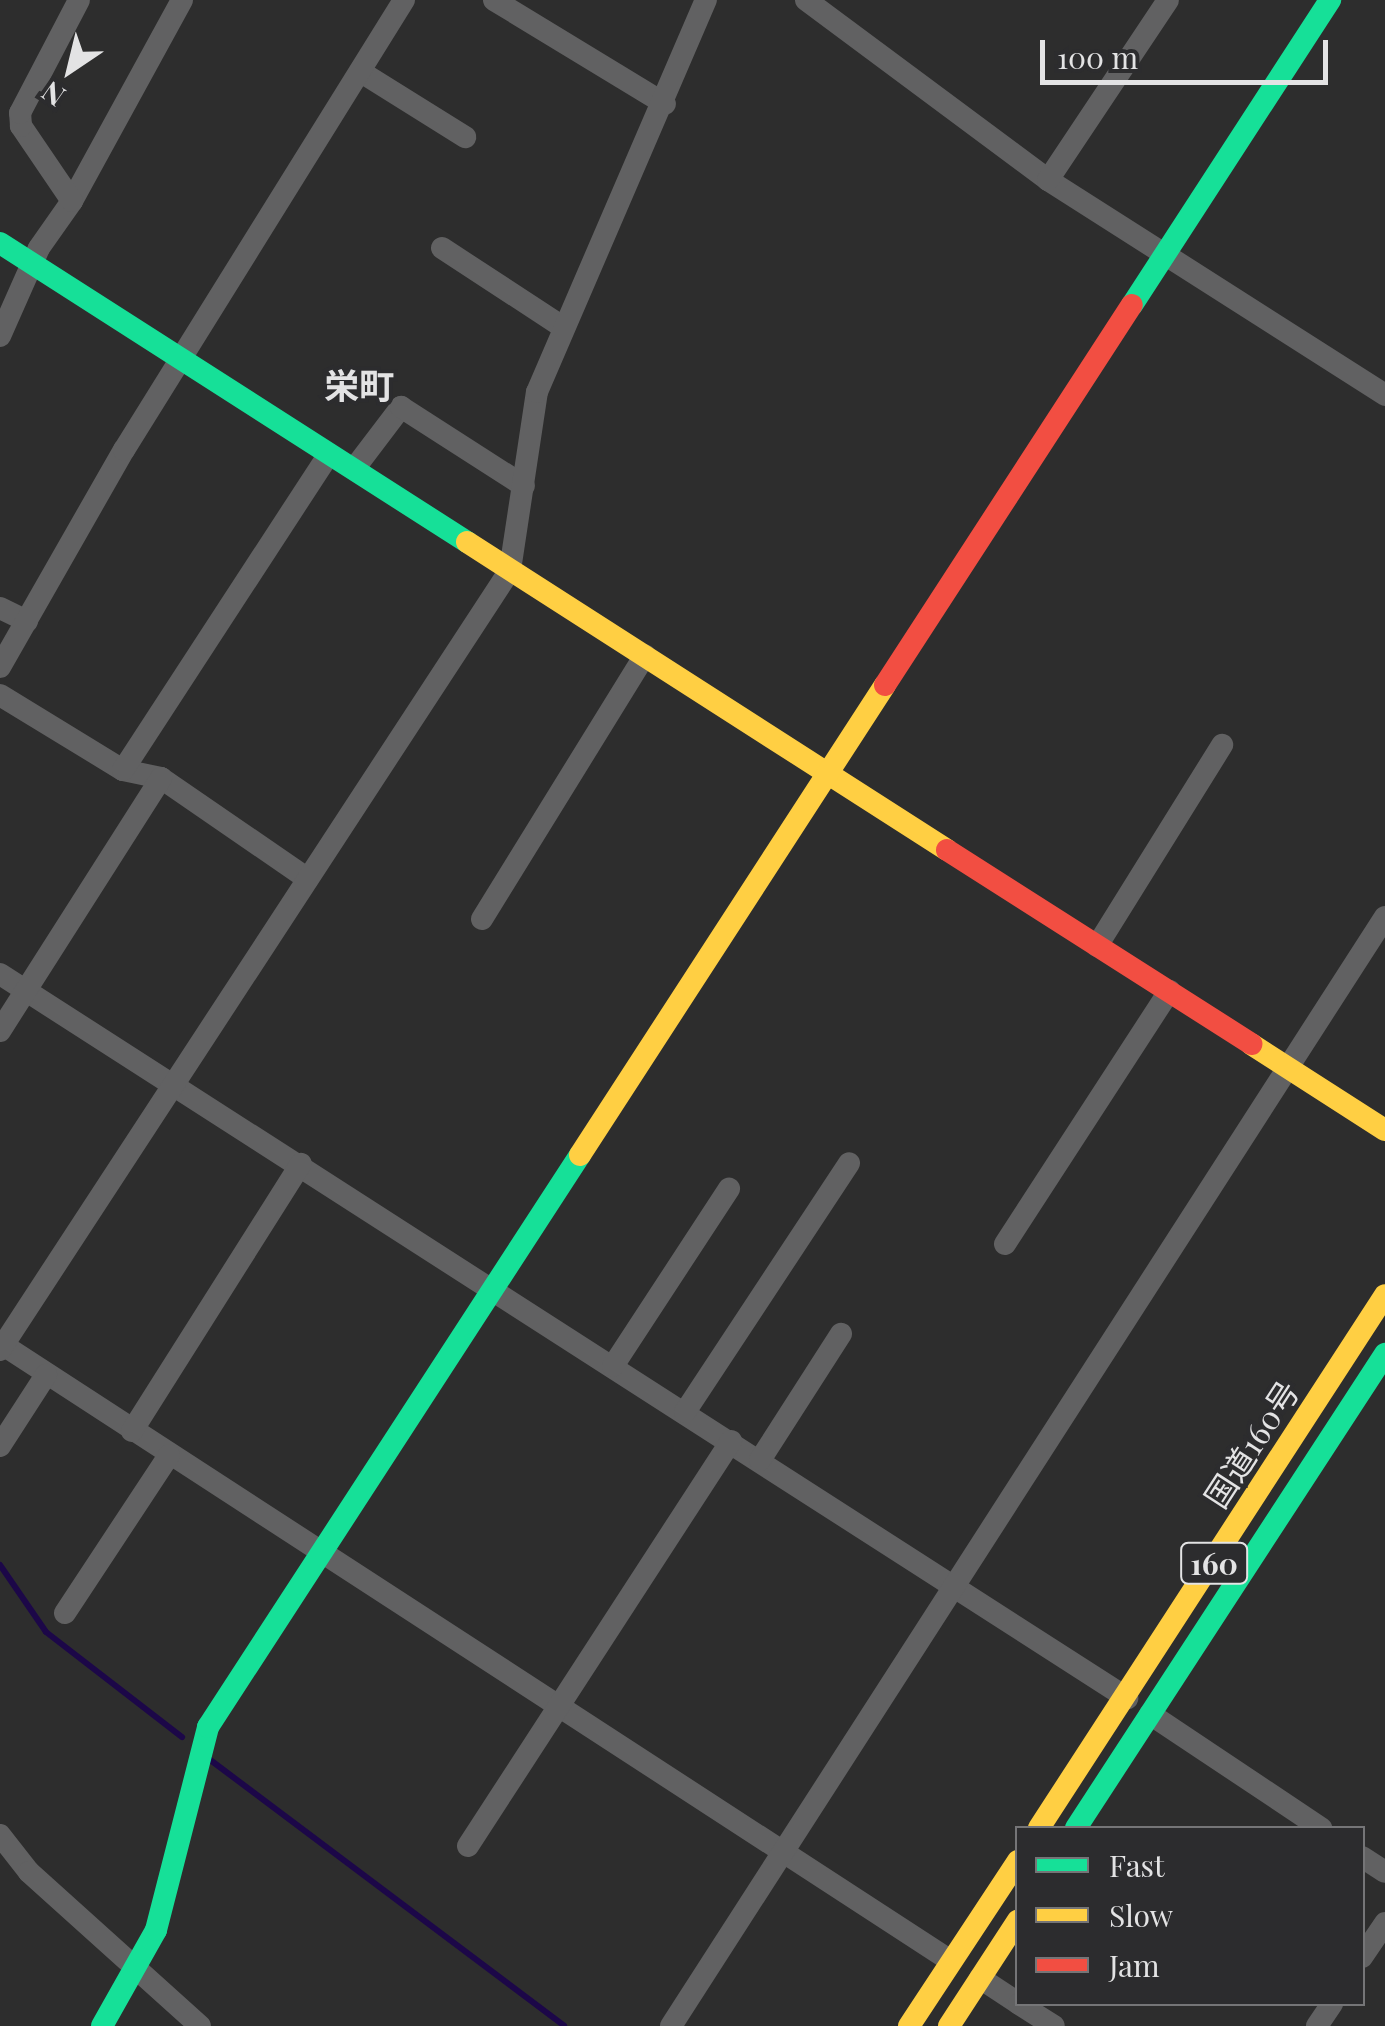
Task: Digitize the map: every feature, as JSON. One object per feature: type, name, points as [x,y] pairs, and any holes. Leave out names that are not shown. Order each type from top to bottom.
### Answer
[{"type":"main road","points":[[102,2026],[170,1892],[200,1742],[1330,0]]},
{"type":"main road","points":[[0,243],[1385,1130]]},
{"type":"main road","name":"国道160号","points":[[1040,1826],[1385,1295]]},
{"type":"main road","name":"国道160号","points":[[1077,1826],[1385,1354]]},
{"type":"main road","points":[[909,2026],[1015,1865]]},
{"type":"main road","points":[[949,2026],[1015,1925]]},
{"type":"street","points":[[72,201],[21,126],[20,113],[79,0]]},
{"type":"street","points":[[0,336],[32,263],[72,201],[182,0]]},
{"type":"street","points":[[0,667],[182,360],[404,0]]},
{"type":"street","points":[[494,0],[665,104]]},
{"type":"street","points":[[706,0],[665,104],[561,326],[536,392],[510,570],[178,1085],[2,1347],[951,1960]]},
{"type":"street","points":[[806,0],[1048,180],[1385,395]]},
{"type":"street","points":[[1048,180],[1168,0]]},
{"type":"street","points":[[360,72],[466,137]]},
{"type":"street","points":[[442,248],[561,326]]},
{"type":"street","points":[[354,469],[400,407],[524,486]]},
{"type":"street","points":[[123,770],[330,454]]},
{"type":"street","points":[[0,608],[27,621]]},
{"type":"street","points":[[482,918],[645,655]]},
{"type":"street","points":[[0,695],[123,770],[161,778],[308,879]]},
{"type":"street","points":[[1097,946],[1222,745]]},
{"type":"street","points":[[0,1030],[161,778]]},
{"type":"street","points":[[671,2026],[1385,918]]},
{"type":"street","points":[[0,974],[302,1164],[1127,1698]]},
{"type":"street","points":[[1004,1244],[1169,992]]},
{"type":"street","points":[[132,1431],[302,1164]]},
{"type":"street","points":[[686,1412],[849,1164]]},
{"type":"street","points":[[612,1366],[730,1189]]},
{"type":"street","points":[[760,1460],[841,1334]]},
{"type":"street","points":[[0,1446],[46,1375]]},
{"type":"street","points":[[468,1846],[731,1441]]},
{"type":"street","points":[[65,1613],[169,1455]]},
{"type":"street","points":[[1150,1714],[1318,1826]]},
{"type":"street","points":[[0,1836],[29,1872],[200,2026]]},
{"type":"street","points":[[1365,1952],[1385,1922]]},
{"type":"street","points":[[980,1978],[1015,2001]]},
{"type":"street","points":[[1023,2006],[1054,2026]]},
{"type":"waterway","points":[[0,1565],[46,1632],[182,1737]]},
{"type":"waterway","points":[[209,1759],[564,2026]]},
{"type":"traffic: fast","points":[[1132,305],[1330,0]]},
{"type":"traffic: fast","points":[[0,243],[467,542]]},
{"type":"traffic: fast","points":[[102,2026],[156,1930],[208,1727],[580,1155]]},
{"type":"traffic: fast","points":[[1077,1826],[1385,1354]]},
{"type":"traffic: slow","points":[[467,542],[947,850]]},
{"type":"traffic: slow","points":[[580,1155],[885,685]]},
{"type":"traffic: slow","points":[[1251,1044],[1385,1130]]},
{"type":"traffic: slow","points":[[1040,1826],[1385,1295]]},
{"type":"traffic: slow","points":[[909,2026],[1015,1866]]},
{"type":"traffic: slow","points":[[949,2026],[1015,1925]]},
{"type":"traffic: jam","points":[[885,685],[1132,305]]},
{"type":"traffic: jam","points":[[947,850],[1251,1044]]},
{"type":"district","name":"栄町","points":[[359,385]]}]
